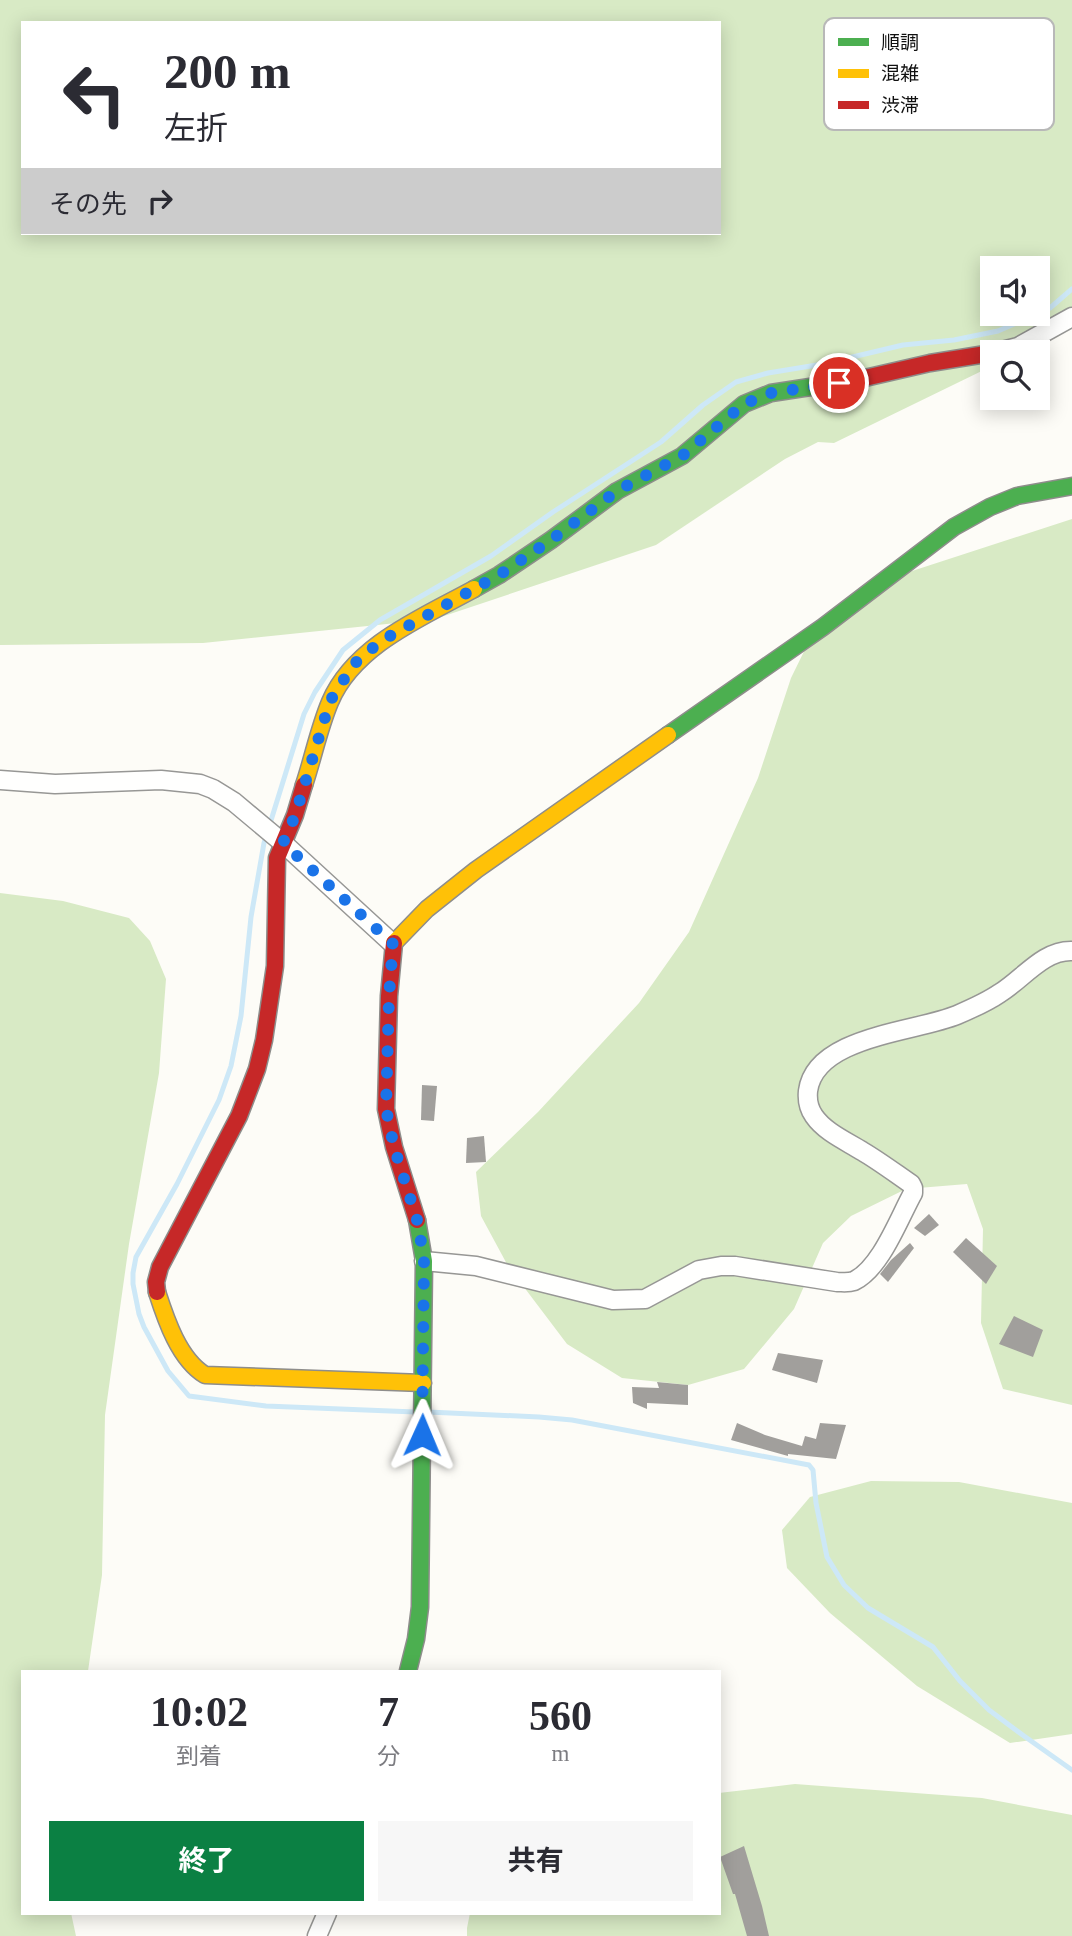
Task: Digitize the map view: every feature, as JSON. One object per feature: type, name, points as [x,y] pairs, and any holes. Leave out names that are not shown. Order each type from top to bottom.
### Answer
[{"type":"street","points":[[1031,340],[1072,317]]},
{"type":"street","points":[[423,1383],[199,1373],[182,1349],[161,1305],[156,1283],[160,1267],[239,1116],[257,1069],[275,966],[277,858],[295,816],[330,701],[354,664],[381,641],[499,575],[617,491],[682,456],[744,404],[771,393],[862,379],[980,355]]},
{"type":"street","points":[[408,1670],[420,1607],[424,1261],[418,1223],[394,1147],[386,1109],[393,944],[427,909],[476,870],[823,627],[954,527],[1017,496],[1072,486]]},
{"type":"street","points":[[0,780],[55,784],[161,780],[200,784],[213,789],[234,802],[283,843],[393,944]]},
{"type":"street","points":[[424,1261],[476,1266],[613,1300],[645,1299],[699,1270],[721,1266],[837,1282],[857,1279],[869,1269],[884,1247],[913,1193],[913,1188],[911,1184],[839,1137],[814,1116],[808,1096],[810,1081],[817,1069],[826,1059],[849,1047],[956,1016],[999,994],[1051,955],[1072,951]]},
{"type":"street","points":[[317,1936],[326,1915]]},
{"type":"green space","points":[[0,0],[1072,0],[1072,328],[1037,340],[980,340],[980,372],[834,443],[818,442],[785,459],[656,545],[435,619],[203,643],[0,645]]},
{"type":"green space","points":[[1072,519],[1072,1405],[1003,1389],[981,1323],[983,1229],[967,1184],[906,1189],[851,1216],[823,1243],[794,1309],[744,1369],[688,1385],[622,1378],[567,1344],[508,1266],[481,1216],[476,1172],[538,1112],[639,1003],[689,932],[758,778],[791,678],[816,627],[909,572]]},
{"type":"green space","points":[[0,893],[63,901],[129,918],[150,941],[166,979],[159,1073],[129,1244],[105,1415],[102,1575],[88,1670],[21,1670],[21,1915],[71,1915],[76,1936],[0,1936]]},
{"type":"green space","points":[[871,1481],[959,1482],[1072,1503],[1072,1734],[1010,1743],[917,1686],[830,1613],[787,1568],[782,1530],[810,1497]]},
{"type":"green space","points":[[795,1784],[982,1798],[1072,1815],[1072,1936],[467,1936],[470,1915],[721,1915],[721,1793]]},
{"type":"building","points":[[422,1085],[437,1086],[434,1121],[421,1120]]},
{"type":"building","points":[[484,1136],[486,1162],[466,1163],[467,1138]]},
{"type":"building","points":[[929,1214],[939,1225],[925,1236],[914,1228]]},
{"type":"building","points":[[966,1238],[997,1266],[986,1284],[953,1252]]},
{"type":"building","points":[[910,1243],[914,1248],[888,1282],[880,1274]]},
{"type":"building","points":[[1014,1316],[1043,1330],[1033,1357],[999,1344]]},
{"type":"building","points":[[778,1353],[823,1360],[817,1383],[772,1370]]},
{"type":"building","points":[[657,1382],[688,1385],[688,1405],[647,1403],[647,1409],[633,1403],[632,1387],[659,1388]]},
{"type":"building","points":[[737,1423],[802,1446],[805,1436],[816,1439],[820,1423],[846,1425],[836,1459],[788,1456],[731,1440]]},
{"type":"building","points":[[744,1846],[769,1936],[747,1936],[721,1857]]},
{"type":"waterway","points":[[415,1412],[266,1406],[189,1396],[168,1371],[144,1327],[133,1284],[136,1257],[177,1184],[219,1100],[231,1066],[241,1016],[251,917],[264,843],[304,714],[315,692],[343,650],[380,620],[491,556],[661,442],[703,405],[736,382],[903,345],[954,340],[998,331],[1050,308],[1072,289]]},
{"type":"waterway","points":[[428,1412],[572,1420],[809,1465],[813,1470],[816,1503],[827,1557],[844,1585],[868,1608],[933,1647],[960,1681],[989,1710],[1072,1770]]},
{"type":"traffic: fast","points":[[474,589],[551,540],[617,491],[682,456],[744,404],[771,393],[856,380]]},
{"type":"traffic: fast","points":[[668,735],[823,627],[954,527],[1017,496],[1072,486]]},
{"type":"traffic: fast","points":[[408,1670],[420,1607],[424,1261],[417,1220]]},
{"type":"traffic: slow","points":[[304,785],[330,702],[355,664],[412,622],[474,589]]},
{"type":"traffic: slow","points":[[394,943],[427,909],[476,870],[668,735]]},
{"type":"traffic: slow","points":[[157,1292],[169,1326],[181,1349],[205,1375],[423,1383]]},
{"type":"traffic: jam","points":[[856,380],[980,355]]},
{"type":"traffic: jam","points":[[157,1292],[156,1282],[160,1267],[239,1116],[257,1069],[275,966],[277,858],[304,785]]},
{"type":"traffic: jam","points":[[394,943],[389,996],[386,1109],[394,1147],[417,1220]]},
{"type":"route","points":[[422,1435],[424,1261],[418,1223],[394,1147],[386,1109],[393,944],[283,843],[295,816],[330,701],[354,664],[381,641],[499,575],[617,491],[682,456],[744,404],[771,393],[839,383]]}]
